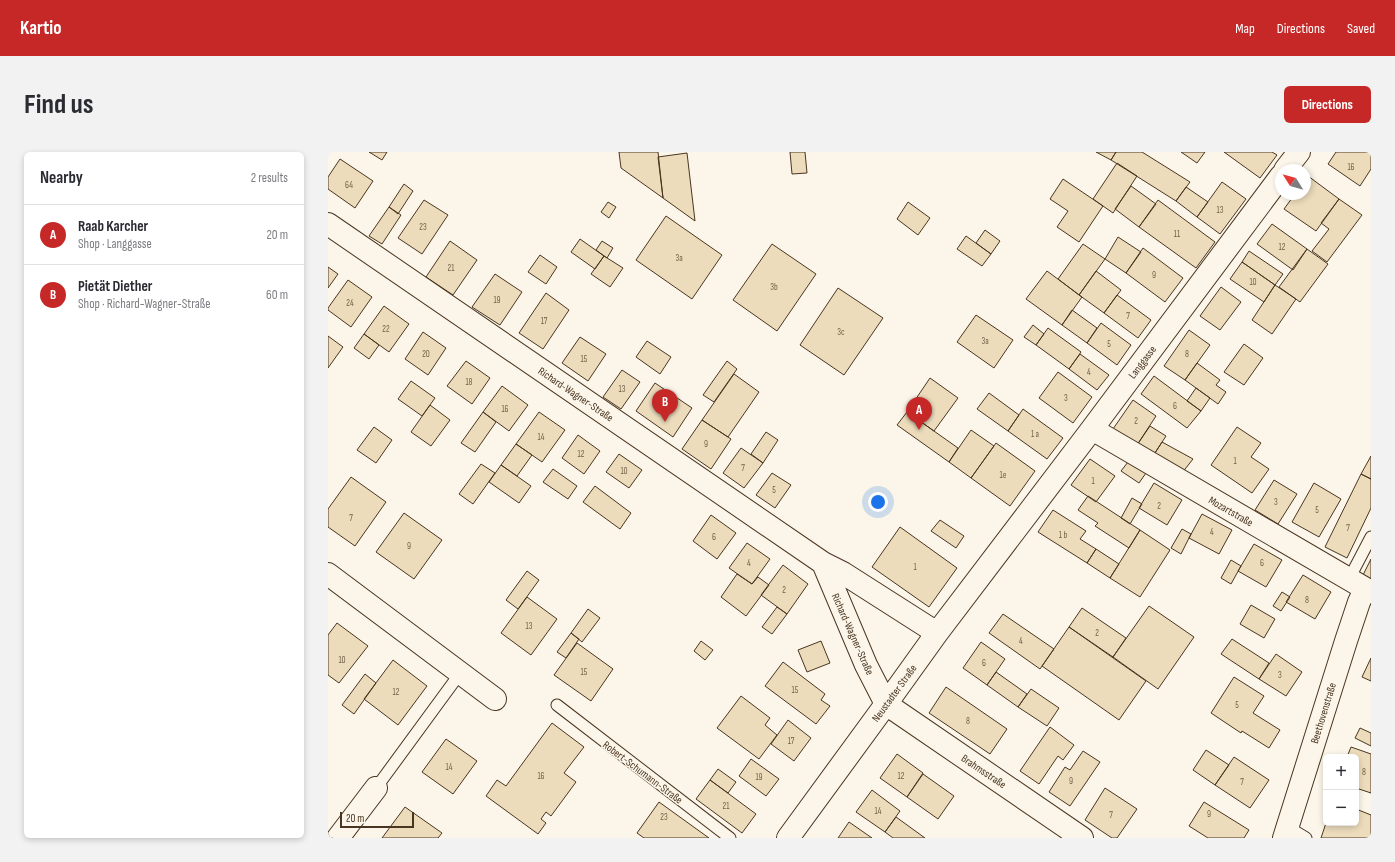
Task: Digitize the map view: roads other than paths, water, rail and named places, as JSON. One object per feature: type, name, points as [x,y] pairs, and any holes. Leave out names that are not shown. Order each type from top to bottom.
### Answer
[{"type":"street","points":[[1290,164],[1299,152]]},
{"type":"street","name":"Langgasse","points":[[1002,549],[1275,184]]},
{"type":"street","name":"Richard-Wagner-Straße","points":[[328,224],[823,563],[844,573],[937,633]]},
{"type":"street","name":"Mozartstraße","points":[[1092,429],[1362,587]]},
{"type":"street","name":"Neustadter Straße","points":[[788,838],[937,633],[1002,549]]},
{"type":"street","name":"Richard-Wagner-Straße","points":[[823,563],[866,665],[886,704]]},
{"type":"street","points":[[328,574],[496,699]]},
{"type":"street","name":"Beethovenstraße","points":[[1292,834],[1346,640],[1359,602],[1362,587]]},
{"type":"street","name":"Brahmsstraße","points":[[886,704],[1082,838]]},
{"type":"street","points":[[338,838],[376,788]]},
{"type":"lane","points":[[1362,587],[1371,537]]},
{"type":"lane","points":[[376,788],[461,672]]},
{"type":"lane","name":"Robert-Schumann-Straße","points":[[557,705],[730,838]]},
{"type":"place","name":"Pietät Diether","points":[[665,422]]},
{"type":"place","name":"Raab Karcher","points":[[919,430]]}]
